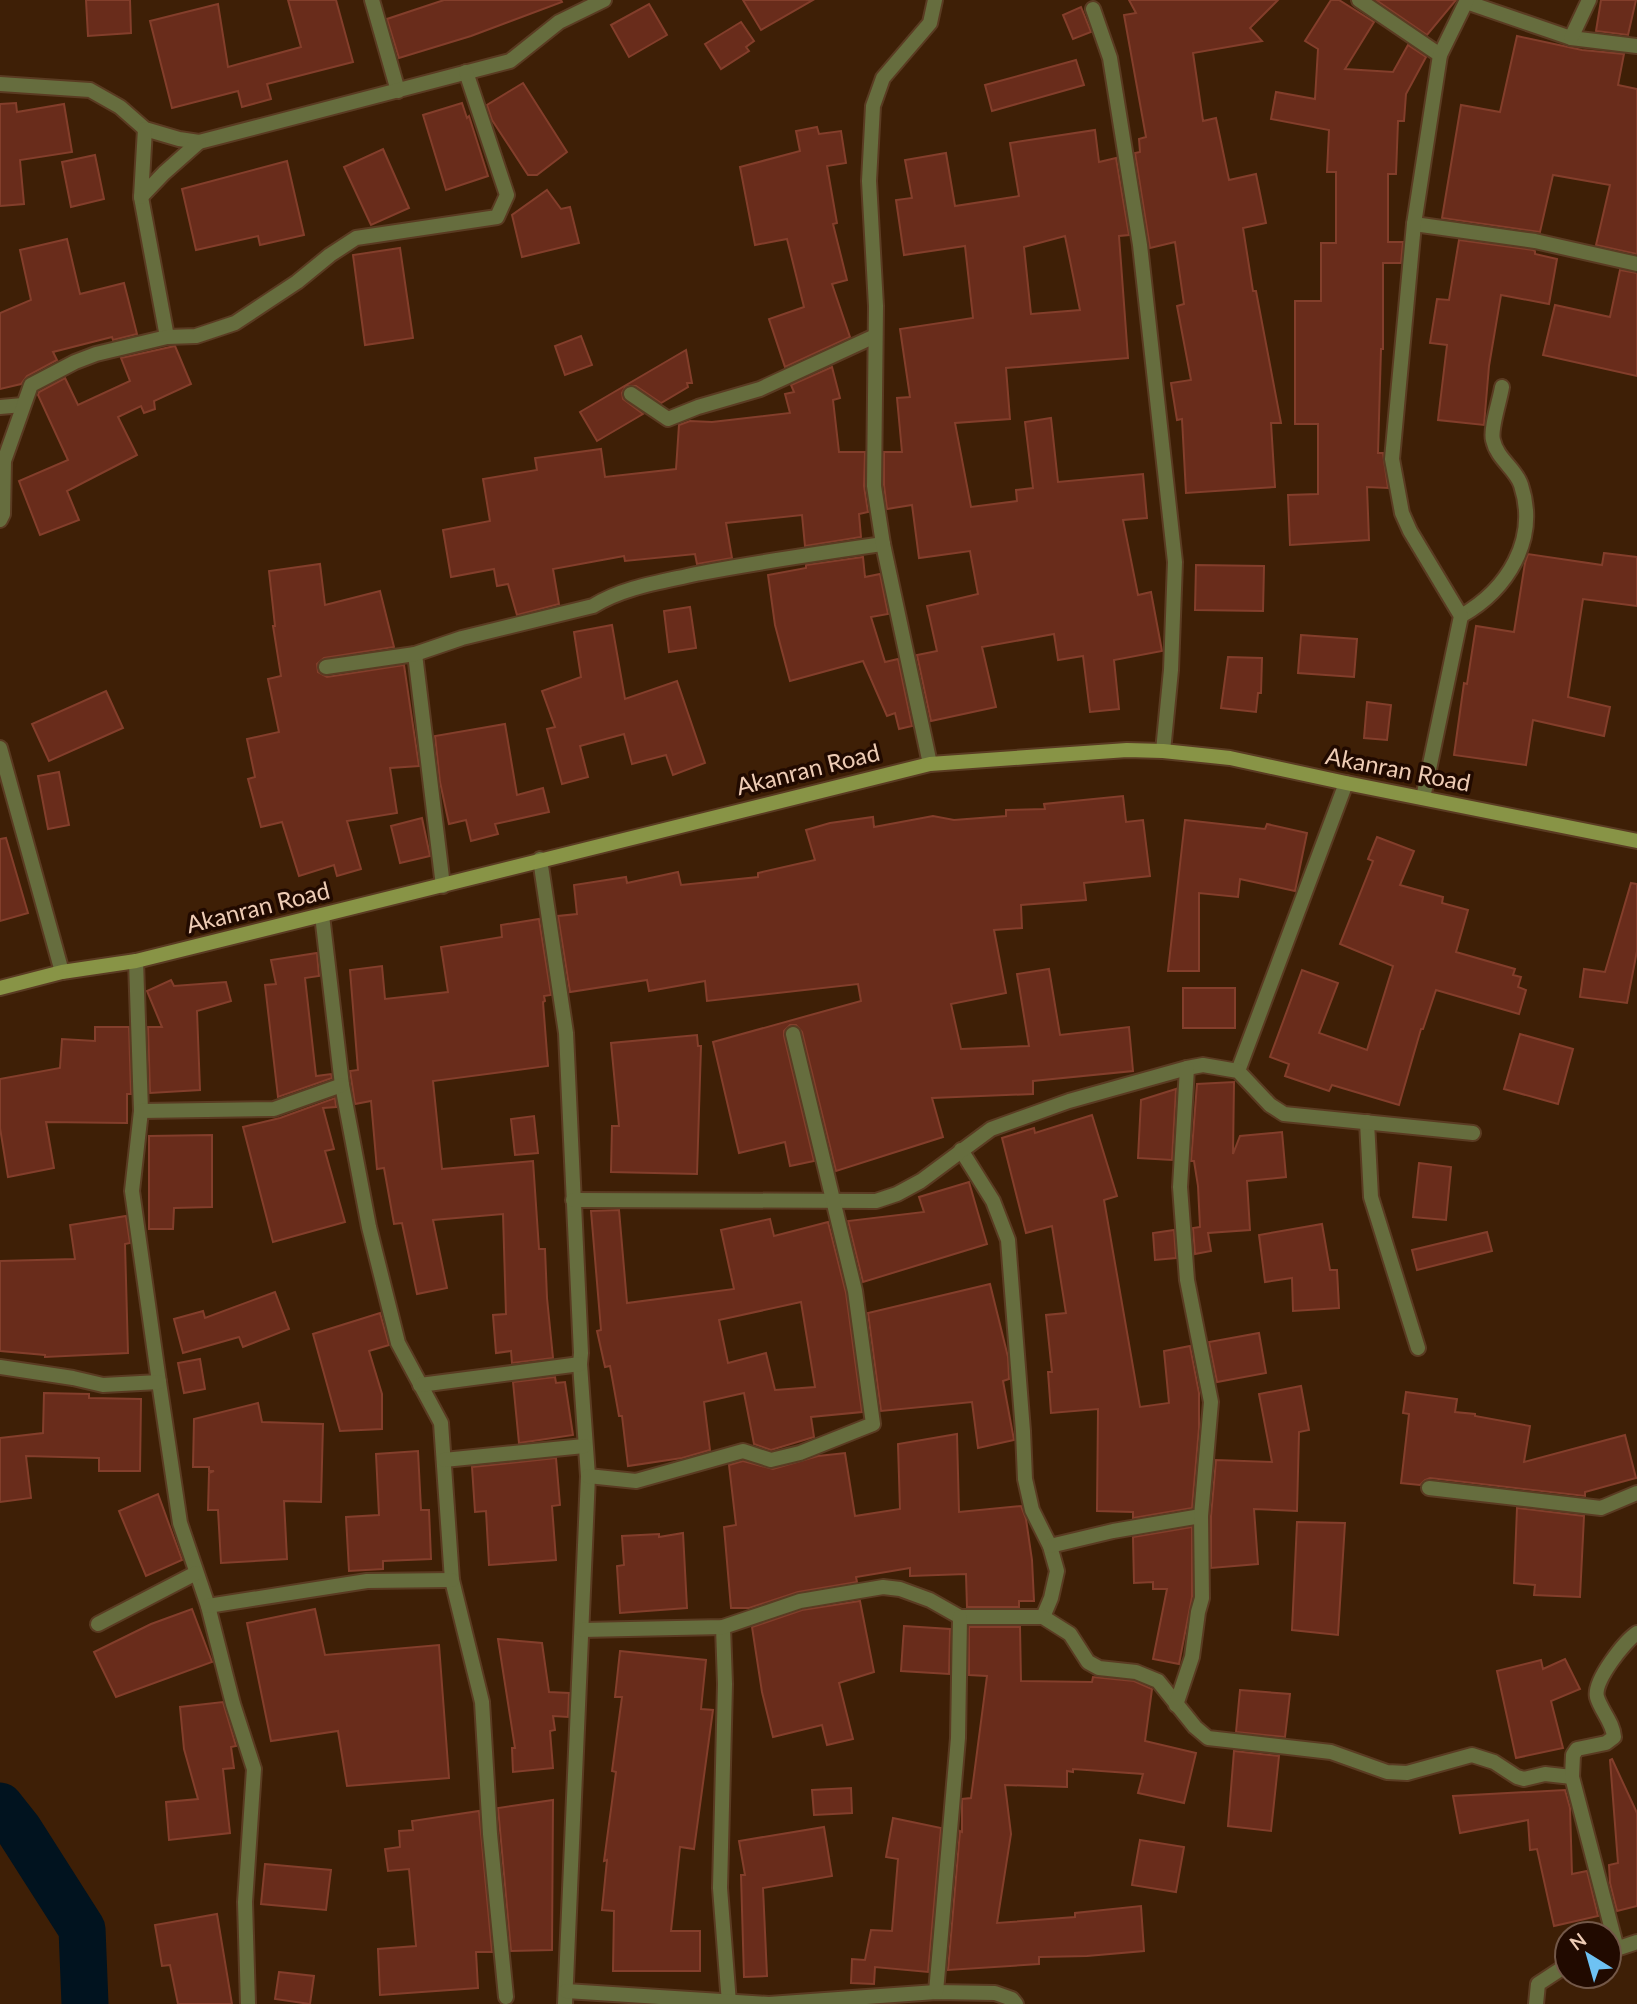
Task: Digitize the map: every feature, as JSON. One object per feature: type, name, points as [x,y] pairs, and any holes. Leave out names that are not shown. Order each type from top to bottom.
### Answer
[{"type":"main road","name":"Akanran Road","points":[[0,988],[62,972],[136,961],[930,764],[1127,750],[1230,758],[1637,841]]},
{"type":"street","points":[[372,0],[398,91]]},
{"type":"street","points":[[0,83],[90,90],[120,107],[145,129],[199,142],[510,61],[559,22],[604,0]]},
{"type":"street","points":[[930,764],[883,544],[874,486],[875,337],[869,181],[873,106],[883,78],[930,23],[935,0]]},
{"type":"street","points":[[1359,0],[1440,55]]},
{"type":"street","points":[[1571,38],[1589,0]]},
{"type":"street","points":[[1423,798],[1461,616],[1402,513],[1392,459],[1414,224],[1440,55],[1467,1],[1571,38],[1637,46]]},
{"type":"street","points":[[1093,9],[1110,58],[1136,218],[1175,562],[1171,670],[1163,751]]},
{"type":"street","points":[[0,520],[3,514],[4,461],[31,385],[96,354],[167,337],[196,336],[234,323],[297,282],[356,238],[497,217],[507,195],[466,72]]},
{"type":"street","points":[[145,129],[141,197],[167,337]]},
{"type":"street","points":[[141,197],[199,142]]},
{"type":"street","points":[[1414,224],[1535,241],[1637,264]]},
{"type":"street","points":[[631,394],[668,419],[760,388],[875,337]]},
{"type":"street","points":[[1461,616],[1482,604],[1506,579],[1522,546],[1525,513],[1521,484],[1500,457],[1492,438],[1503,387]]},
{"type":"street","points":[[0,407],[23,405]]},
{"type":"street","points":[[326,667],[415,654],[462,638],[593,606],[610,595],[648,584],[737,566],[883,544]]},
{"type":"street","points":[[415,654],[443,886]]},
{"type":"street","points":[[0,748],[62,972]]},
{"type":"street","points":[[1238,1071],[1346,783]]},
{"type":"street","points":[[540,859],[566,1032],[584,1446],[588,1476],[565,1998],[769,2004],[936,1992],[995,1993],[1012,1999],[1016,2004]]},
{"type":"street","points":[[322,915],[342,1085],[369,1227],[398,1343],[441,1423],[452,1580],[482,1702],[490,1834],[506,1997]]},
{"type":"street","points":[[136,961],[141,1111],[132,1191],[159,1382],[180,1523],[208,1606],[233,1704],[254,1769],[245,1902],[248,2004]]},
{"type":"street","points":[[588,1476],[636,1481],[743,1451],[771,1460],[800,1453],[873,1424],[855,1291],[793,1034]]},
{"type":"street","points":[[573,1200],[876,1201],[897,1194],[921,1181],[991,1129],[1069,1101],[1203,1065],[1238,1071],[1270,1105],[1284,1115],[1473,1133]]},
{"type":"street","points":[[1177,1705],[1192,1657],[1202,1598],[1201,1516],[1211,1402],[1187,1280],[1180,1187],[1187,1068]]},
{"type":"street","points":[[141,1111],[274,1109],[342,1085]]},
{"type":"street","points":[[1367,1122],[1371,1197],[1418,1348]]},
{"type":"street","points":[[961,1150],[993,1202],[1008,1240],[1025,1479],[1032,1510],[1049,1546],[1056,1571],[1051,1598],[1042,1617]]},
{"type":"street","points":[[420,1385],[580,1364]]},
{"type":"street","points":[[0,1367],[103,1385],[159,1382]]},
{"type":"street","points":[[444,1460],[584,1446]]},
{"type":"street","points":[[1429,1488],[1601,1508],[1637,1493]]},
{"type":"street","points":[[1049,1546],[1113,1531],[1201,1516]]},
{"type":"street","points":[[98,1624],[196,1573]]},
{"type":"street","points":[[208,1606],[367,1581],[452,1580]]},
{"type":"street","points":[[582,1630],[723,1627],[800,1601],[883,1587],[900,1589],[930,1600],[960,1617],[1042,1617],[1070,1634],[1088,1662],[1099,1668],[1136,1672],[1158,1681],[1195,1727],[1209,1738],[1331,1752],[1387,1772],[1407,1773],[1472,1755],[1494,1762],[1524,1779],[1545,1774],[1572,1777]]},
{"type":"street","points":[[936,1992],[958,1738],[960,1617]]},
{"type":"street","points":[[723,1627],[720,1888],[729,2003]]},
{"type":"street","points":[[1606,1920],[1572,1777],[1573,1755],[1577,1749],[1606,1742],[1614,1737],[1596,1690],[1617,1653],[1627,1640],[1637,1633]]},
{"type":"street","points":[[1536,2004],[1538,1984],[1553,1974]]},
{"type":"building","points":[[86,0],[130,0],[131,33],[88,36]]},
{"type":"building","points":[[288,0],[336,0],[353,62],[267,84],[271,99],[242,107],[238,91],[172,108],[150,21],[218,4],[228,67],[301,47]]},
{"type":"building","points":[[444,0],[562,2],[471,36],[399,58],[387,19]]},
{"type":"building","points":[[743,0],[813,0],[761,30]]},
{"type":"building","points":[[1129,0],[1278,0],[1250,28],[1262,41],[1193,53],[1203,121],[1216,118],[1229,180],[1256,174],[1266,223],[1243,228],[1253,291],[1256,291],[1281,423],[1271,423],[1275,487],[1186,493],[1182,419],[1177,420],[1171,383],[1191,380],[1177,306],[1184,304],[1175,242],[1150,248],[1135,153],[1140,152],[1139,139],[1146,137],[1124,15],[1136,13]]},
{"type":"building","points":[[1331,0],[1339,0],[1374,22],[1345,69],[1393,72],[1408,45],[1426,57],[1406,94],[1404,121],[1398,121],[1396,174],[1388,174],[1388,242],[1403,242],[1401,263],[1383,263],[1383,349],[1378,453],[1383,453],[1388,488],[1367,487],[1369,540],[1290,545],[1288,495],[1318,494],[1318,424],[1295,424],[1295,301],[1321,301],[1321,243],[1336,243],[1336,172],[1327,172],[1329,130],[1271,119],[1276,92],[1315,99],[1318,49],[1305,41]]},
{"type":"building","points":[[1376,0],[1456,0],[1427,35]]},
{"type":"building","points":[[1601,0],[1636,0],[1628,35],[1596,31]]},
{"type":"building","points":[[649,4],[667,35],[629,57],[611,25]]},
{"type":"building","points":[[1081,7],[1091,32],[1073,39],[1063,15]]},
{"type":"building","points":[[741,22],[754,41],[746,47],[749,51],[721,69],[705,44]]},
{"type":"building","points":[[1517,36],[1582,50],[1624,54],[1618,85],[1637,89],[1637,254],[1596,245],[1610,185],[1553,175],[1540,232],[1442,218],[1461,105],[1500,112]]},
{"type":"building","points":[[1076,60],[1084,85],[992,111],[985,85]]},
{"type":"building","points":[[523,83],[567,152],[537,175],[528,175],[492,120],[487,105]]},
{"type":"building","points":[[16,103],[17,112],[64,104],[72,152],[20,160],[24,204],[0,206],[0,104]]},
{"type":"building","points":[[462,103],[467,118],[469,116],[488,176],[446,190],[423,115]]},
{"type":"building","points":[[817,127],[819,134],[841,131],[846,163],[827,166],[837,223],[833,224],[847,280],[832,284],[850,337],[785,367],[769,319],[804,307],[787,239],[755,245],[740,167],[800,151],[796,131]]},
{"type":"building","points":[[1095,130],[1099,162],[1116,158],[1129,235],[1119,236],[1128,358],[1006,368],[1010,419],[955,423],[971,507],[1017,501],[1016,490],[1033,488],[1025,422],[1051,418],[1058,482],[1143,474],[1147,518],[1123,520],[1138,595],[1151,592],[1162,651],[1114,660],[1119,709],[1090,712],[1083,656],[1058,660],[1054,634],[982,647],[996,707],[931,721],[917,655],[937,651],[927,606],[978,594],[970,551],[919,558],[912,505],[887,509],[884,452],[902,452],[897,398],[910,397],[900,329],[973,318],[965,246],[904,255],[896,200],[912,198],[905,160],[946,153],[955,206],[1019,196],[1010,143]],"holes":[[[1065,236],[1080,310],[1031,314],[1024,247]]]},
{"type":"building","points":[[383,149],[409,208],[371,225],[344,167]]},
{"type":"building","points":[[95,155],[104,199],[71,207],[62,162]]},
{"type":"building","points":[[287,161],[304,235],[260,245],[258,236],[196,250],[182,189]]},
{"type":"building","points":[[547,190],[561,209],[570,207],[579,243],[522,257],[512,215]]},
{"type":"building","points":[[67,239],[80,294],[124,283],[137,334],[113,340],[112,337],[53,352],[57,360],[27,376],[21,384],[0,389],[0,313],[31,300],[20,250]]},
{"type":"building","points":[[1459,240],[1533,250],[1535,254],[1557,259],[1549,304],[1501,295],[1489,366],[1484,425],[1438,420],[1447,345],[1430,343],[1437,299],[1449,300]]},
{"type":"building","points":[[400,248],[413,338],[365,345],[353,255]]},
{"type":"building","points":[[1620,270],[1637,273],[1637,376],[1543,355],[1555,305],[1610,317]]},
{"type":"building","points":[[581,336],[592,365],[565,375],[555,346]]},
{"type":"building","points":[[175,346],[191,384],[154,401],[155,409],[144,413],[141,406],[118,417],[137,455],[67,491],[79,520],[40,535],[19,481],[68,460],[39,392],[65,378],[78,405],[130,381],[121,358]]},
{"type":"building","points":[[686,350],[692,383],[687,383],[688,387],[661,403],[636,386],[626,386],[622,393],[623,399],[643,414],[597,441],[580,412]]},
{"type":"building","points":[[832,367],[840,398],[833,400],[839,452],[865,452],[864,486],[868,512],[859,514],[861,537],[805,546],[802,515],[726,523],[732,558],[697,564],[695,554],[625,561],[624,556],[553,569],[559,604],[517,615],[508,584],[497,586],[494,569],[451,577],[443,530],[490,521],[483,479],[537,470],[535,458],[601,449],[605,477],[676,469],[679,425],[690,421],[712,422],[790,413],[785,394],[794,392],[791,385]]},
{"type":"building","points":[[1604,553],[1637,557],[1637,606],[1583,599],[1568,697],[1610,707],[1604,736],[1533,720],[1526,765],[1454,755],[1464,683],[1467,684],[1476,626],[1514,632],[1528,554],[1602,565]]},
{"type":"building","points":[[863,557],[865,577],[880,574],[888,614],[871,617],[885,662],[898,659],[912,726],[899,729],[895,713],[887,716],[863,661],[790,681],[775,625],[768,575],[806,568],[806,565]]},
{"type":"building","points":[[320,564],[325,605],[380,591],[394,647],[324,658],[317,664],[318,672],[327,677],[404,665],[419,766],[390,768],[397,813],[347,821],[361,869],[337,876],[334,865],[299,876],[282,822],[261,827],[248,779],[255,777],[247,739],[279,732],[268,679],[281,676],[273,626],[269,571]]},
{"type":"building","points":[[1196,565],[1264,566],[1263,611],[1195,610]]},
{"type":"building","points":[[690,607],[696,648],[669,652],[664,611]]},
{"type":"building","points":[[612,625],[625,699],[677,681],[705,763],[673,775],[666,755],[632,764],[624,734],[580,746],[588,777],[562,784],[547,729],[555,727],[542,691],[581,677],[574,632]]},
{"type":"building","points":[[1301,635],[1357,639],[1354,677],[1298,673]]},
{"type":"building","points":[[1228,657],[1262,658],[1261,693],[1258,693],[1256,712],[1221,708]]},
{"type":"building","points":[[106,691],[123,728],[49,761],[32,724]]},
{"type":"building","points":[[1367,702],[1391,705],[1387,740],[1364,738]]},
{"type":"building","points":[[505,724],[517,795],[543,788],[549,812],[495,824],[498,834],[471,841],[466,820],[449,824],[440,782],[435,736]]},
{"type":"building","points":[[59,772],[69,825],[48,829],[38,776]]},
{"type":"building","points":[[1123,796],[1126,822],[1143,820],[1150,876],[1084,883],[1086,900],[1021,905],[1022,928],[994,930],[1006,993],[951,1004],[961,1049],[1029,1046],[1017,974],[1049,969],[1060,1035],[1129,1027],[1133,1071],[1033,1081],[1033,1094],[932,1098],[943,1137],[836,1171],[802,1032],[796,1025],[790,1025],[784,1031],[784,1036],[814,1161],[790,1166],[785,1142],[739,1153],[713,1042],[861,1001],[858,984],[707,1001],[705,981],[649,991],[647,980],[570,992],[558,916],[577,914],[574,885],[626,877],[627,883],[678,872],[681,885],[758,877],[758,873],[815,860],[806,830],[830,823],[873,817],[874,827],[933,816],[954,820],[1006,816],[1006,810],[1045,809],[1044,804]]},
{"type":"building","points":[[422,818],[430,856],[400,863],[391,826]]},
{"type":"building","points":[[1185,820],[1265,829],[1267,824],[1307,833],[1295,891],[1240,879],[1238,897],[1199,893],[1199,971],[1168,971]]},
{"type":"building","points":[[1377,837],[1414,851],[1400,885],[1443,897],[1442,903],[1468,910],[1456,952],[1515,969],[1513,975],[1521,977],[1518,987],[1526,990],[1519,1014],[1436,990],[1421,1029],[1399,1105],[1332,1085],[1329,1091],[1285,1076],[1289,1064],[1270,1057],[1302,970],[1338,983],[1319,1033],[1367,1050],[1393,966],[1340,944],[1373,861],[1368,859]]},
{"type":"building","points":[[6,838],[28,913],[0,921],[0,839]]},
{"type":"building","points":[[1631,883],[1637,884],[1637,951],[1627,1003],[1580,997],[1584,969],[1605,972]]},
{"type":"building","points":[[539,919],[551,995],[544,996],[543,1002],[548,1066],[433,1081],[442,1169],[533,1161],[539,1249],[545,1249],[553,1358],[512,1363],[511,1351],[496,1353],[493,1315],[506,1314],[503,1214],[433,1220],[447,1288],[417,1294],[402,1223],[394,1224],[384,1168],[377,1169],[371,1101],[355,1104],[350,1071],[358,1070],[350,970],[382,966],[385,999],[448,992],[441,947],[502,937],[501,925]]},
{"type":"building","points":[[317,953],[319,976],[305,978],[316,1076],[331,1074],[332,1078],[278,1097],[265,985],[276,984],[271,960]]},
{"type":"building","points":[[171,980],[174,986],[226,982],[231,1001],[197,1011],[200,1090],[150,1093],[148,1027],[162,1027],[147,991]]},
{"type":"building","points":[[1183,988],[1235,988],[1235,1028],[1183,1028]]},
{"type":"building","points":[[95,1027],[129,1027],[131,1094],[127,1094],[127,1123],[46,1122],[54,1168],[8,1177],[0,1128],[0,1079],[60,1068],[62,1039],[95,1041]]},
{"type":"building","points":[[1520,1034],[1573,1049],[1558,1104],[1504,1089]]},
{"type":"building","points":[[697,1035],[698,1046],[701,1046],[697,1174],[611,1172],[612,1126],[619,1126],[611,1043]]},
{"type":"building","points":[[1234,1082],[1233,1154],[1240,1136],[1282,1132],[1286,1177],[1247,1181],[1250,1230],[1208,1233],[1211,1251],[1195,1254],[1193,1228],[1200,1227],[1198,1186],[1194,1161],[1191,1161],[1197,1084]]},
{"type":"building","points":[[1176,1089],[1172,1160],[1138,1158],[1141,1100]]},
{"type":"building","points":[[335,1098],[336,1107],[323,1108],[334,1149],[325,1151],[345,1222],[273,1242],[243,1127],[280,1118]]},
{"type":"building","points":[[1092,1115],[1117,1196],[1104,1200],[1140,1407],[1169,1403],[1164,1351],[1190,1346],[1199,1393],[1199,1428],[1192,1508],[1133,1518],[1133,1512],[1097,1511],[1098,1409],[1051,1413],[1048,1372],[1052,1372],[1046,1315],[1066,1313],[1052,1226],[1026,1233],[1002,1138],[1034,1128],[1035,1133]]},
{"type":"building","points":[[534,1116],[538,1153],[515,1155],[511,1119]]},
{"type":"building","points":[[212,1135],[212,1207],[174,1208],[173,1229],[149,1229],[149,1136]]},
{"type":"building","points":[[1419,1163],[1451,1167],[1446,1220],[1413,1217]]},
{"type":"building","points":[[969,1182],[987,1244],[863,1282],[848,1221],[924,1212],[919,1197]]},
{"type":"building","points":[[619,1210],[627,1303],[734,1289],[721,1230],[770,1219],[774,1236],[828,1222],[846,1293],[862,1412],[811,1417],[814,1437],[771,1450],[754,1444],[744,1393],[704,1402],[710,1450],[682,1458],[628,1466],[622,1416],[619,1416],[610,1366],[605,1367],[597,1331],[601,1330],[591,1211]],"holes":[[[801,1302],[815,1387],[775,1390],[766,1353],[728,1363],[719,1320]]]},
{"type":"building","points":[[126,1216],[130,1243],[125,1244],[128,1353],[45,1357],[0,1351],[0,1261],[75,1259],[70,1225]]},
{"type":"building","points":[[1322,1224],[1330,1270],[1337,1270],[1339,1308],[1293,1311],[1292,1278],[1265,1282],[1259,1235]]},
{"type":"building","points":[[1174,1230],[1176,1258],[1155,1260],[1153,1233]]},
{"type":"building","points":[[1487,1232],[1492,1251],[1417,1270],[1412,1250]]},
{"type":"building","points":[[990,1284],[1008,1357],[1009,1379],[1003,1381],[1014,1440],[978,1448],[972,1402],[881,1411],[868,1313]]},
{"type":"building","points":[[275,1292],[289,1329],[243,1347],[239,1337],[183,1353],[174,1319],[203,1311],[205,1318]]},
{"type":"building","points":[[380,1313],[389,1345],[369,1351],[382,1394],[382,1429],[340,1431],[313,1334]]},
{"type":"building","points":[[1259,1333],[1266,1373],[1217,1382],[1209,1342]]},
{"type":"building","points":[[200,1359],[205,1389],[184,1393],[178,1363]]},
{"type":"building","points":[[555,1377],[556,1383],[565,1382],[573,1435],[519,1443],[513,1382]]},
{"type":"building","points":[[1301,1386],[1309,1430],[1299,1432],[1297,1511],[1254,1509],[1258,1564],[1211,1568],[1211,1516],[1216,1460],[1272,1462],[1259,1394]]},
{"type":"building","points":[[1406,1392],[1457,1399],[1455,1412],[1530,1426],[1524,1462],[1625,1435],[1636,1478],[1585,1492],[1585,1496],[1430,1478],[1420,1485],[1401,1483],[1409,1414],[1403,1413]]},
{"type":"building","points":[[44,1393],[89,1394],[89,1398],[141,1399],[140,1471],[99,1471],[99,1458],[26,1456],[31,1498],[0,1502],[0,1438],[43,1433]]},
{"type":"building","points":[[258,1403],[262,1422],[323,1424],[321,1502],[284,1501],[287,1559],[221,1563],[218,1510],[208,1510],[209,1473],[214,1471],[209,1471],[209,1467],[193,1467],[194,1419]]},
{"type":"building","points":[[957,1434],[959,1512],[1021,1506],[1026,1519],[1032,1560],[1034,1601],[1019,1601],[1019,1607],[967,1607],[966,1574],[910,1576],[910,1568],[856,1577],[857,1582],[798,1592],[749,1608],[731,1608],[724,1527],[736,1525],[729,1465],[743,1461],[773,1469],[818,1456],[845,1453],[855,1516],[900,1509],[898,1444]]},
{"type":"building","points":[[418,1451],[421,1510],[429,1510],[431,1559],[383,1561],[383,1569],[349,1571],[346,1517],[379,1515],[376,1454]]},
{"type":"building","points":[[556,1458],[560,1505],[552,1506],[556,1560],[489,1565],[486,1511],[475,1512],[472,1467]]},
{"type":"building","points":[[158,1494],[182,1560],[146,1576],[119,1511]]},
{"type":"building","points":[[1517,1508],[1584,1516],[1580,1597],[1534,1595],[1535,1585],[1514,1583]]},
{"type":"building","points":[[1297,1522],[1345,1523],[1338,1635],[1292,1630]]},
{"type":"building","points":[[1192,1527],[1192,1597],[1179,1664],[1153,1659],[1167,1589],[1153,1589],[1153,1582],[1134,1583],[1133,1537]]},
{"type":"building","points":[[683,1533],[687,1608],[620,1613],[617,1566],[624,1565],[622,1536],[659,1534],[659,1537]]},
{"type":"building","points":[[860,1601],[874,1672],[839,1683],[853,1739],[827,1745],[822,1725],[773,1737],[762,1692],[752,1627],[802,1610]]},
{"type":"building","points":[[192,1609],[212,1662],[116,1697],[94,1652],[151,1624]]},
{"type":"building","points":[[315,1609],[325,1655],[439,1645],[449,1778],[347,1786],[338,1731],[271,1741],[247,1623]]},
{"type":"building","points":[[904,1626],[950,1629],[949,1674],[901,1671]]},
{"type":"building","points":[[969,1627],[1020,1627],[1021,1681],[1092,1682],[1093,1677],[1134,1681],[1152,1689],[1145,1741],[1196,1753],[1184,1803],[1138,1793],[1143,1774],[1073,1769],[1073,1772],[1067,1771],[1067,1787],[1005,1785],[1011,1834],[997,1923],[1075,1917],[1075,1913],[1141,1906],[1144,1951],[1039,1957],[1039,1964],[948,1970],[960,1831],[962,1832],[962,1799],[971,1798],[987,1676],[969,1675]]},
{"type":"building","points":[[498,1639],[542,1643],[549,1692],[569,1693],[568,1717],[553,1716],[555,1730],[550,1731],[553,1768],[513,1772],[512,1748],[515,1748]]},
{"type":"building","points":[[620,1651],[706,1660],[701,1709],[713,1710],[694,1849],[680,1847],[671,1931],[700,1931],[700,1971],[613,1971],[614,1911],[602,1910],[607,1860],[604,1861],[616,1772],[612,1771],[622,1697],[615,1697]]},
{"type":"building","points":[[1565,1659],[1580,1689],[1551,1701],[1563,1748],[1516,1758],[1497,1671],[1541,1660],[1543,1669]]},
{"type":"building","points":[[1240,1690],[1290,1694],[1285,1737],[1236,1732]]},
{"type":"building","points":[[223,1702],[236,1746],[231,1747],[234,1768],[223,1769],[230,1833],[169,1840],[166,1802],[198,1799],[184,1749],[180,1707]]},
{"type":"building","points":[[1234,1751],[1279,1756],[1271,1831],[1228,1826]]},
{"type":"building","points":[[1612,1759],[1637,1813],[1637,1906],[1617,1911],[1609,1865],[1618,1863]]},
{"type":"building","points":[[851,1788],[852,1813],[814,1815],[812,1790]]},
{"type":"building","points":[[1565,1790],[1570,1808],[1572,1874],[1587,1871],[1598,1916],[1553,1921],[1537,1849],[1530,1850],[1528,1820],[1460,1833],[1453,1796]]},
{"type":"building","points":[[553,1800],[552,1950],[511,1951],[498,1808]]},
{"type":"building","points":[[479,1811],[492,1952],[476,1952],[478,1988],[380,1995],[378,1949],[416,1946],[409,1869],[388,1871],[385,1849],[400,1847],[399,1831],[413,1830],[412,1821]]},
{"type":"building","points":[[893,1818],[941,1828],[928,1972],[875,1967],[874,1984],[851,1983],[852,1959],[865,1960],[871,1930],[892,1931],[898,1859],[886,1857]]},
{"type":"building","points":[[824,1827],[832,1876],[763,1888],[767,1976],[744,1977],[741,1875],[745,1875],[739,1841]]},
{"type":"building","points":[[1140,1840],[1184,1847],[1176,1892],[1132,1885]]},
{"type":"building","points":[[265,1864],[331,1870],[326,1910],[261,1904]]},
{"type":"building","points":[[217,1914],[232,2004],[178,2004],[170,1965],[162,1966],[155,1925]]},
{"type":"building","points":[[279,1972],[314,1976],[310,2004],[275,1999]]},
{"type":"waterway","points":[[0,1806],[19,1830],[82,1929],[85,2004]]}]
